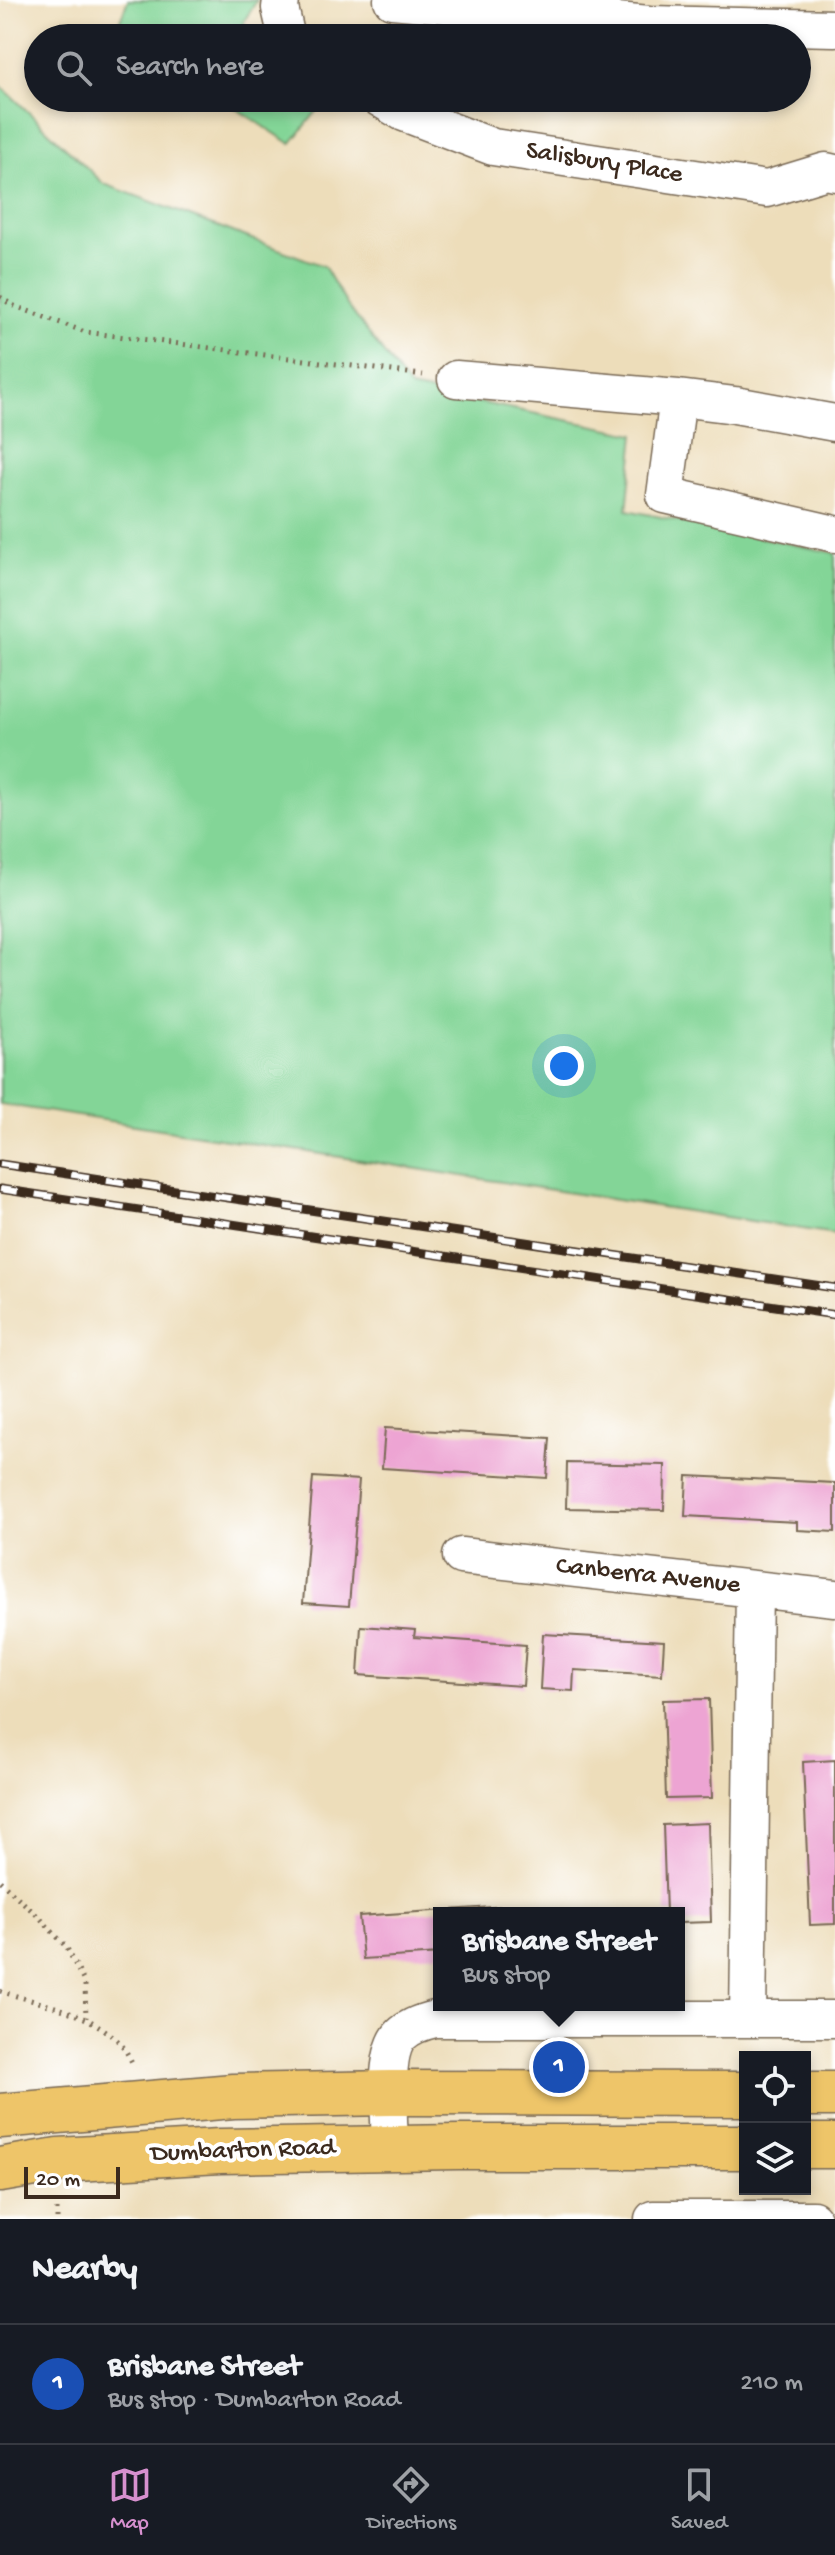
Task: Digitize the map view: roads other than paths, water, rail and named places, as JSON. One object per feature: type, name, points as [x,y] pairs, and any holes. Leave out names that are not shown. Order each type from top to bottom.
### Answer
[{"type":"main road","name":"Dumbarton Road","points":[[0,2116],[233,2096],[739,2094]]},
{"type":"main road","points":[[811,2094],[835,2094]]},
{"type":"main road","points":[[811,2146],[835,2146]]},
{"type":"main road","name":"Dumbarton Road","points":[[0,2170],[49,2161],[220,2151],[739,2147]]},
{"type":"street","points":[[281,0],[284,24]]},
{"type":"street","points":[[392,0],[649,24]]},
{"type":"street","points":[[811,27],[835,28]]},
{"type":"street","name":"Salisbury Place","points":[[402,112],[493,147],[767,189],[826,171],[835,173]]},
{"type":"street","points":[[456,379],[678,398],[835,423]]},
{"type":"street","points":[[678,398],[665,495],[835,534]]},
{"type":"street","name":"Canberra Avenue","points":[[461,1556],[835,1598]]},
{"type":"street","points":[[748,2018],[754,1589]]},
{"type":"street","points":[[390,2148],[391,2053],[399,2036],[416,2024],[435,2019],[835,2019]]},
{"type":"street","points":[[653,2219],[813,2219]]},
{"type":"railway","points":[[0,1164],[835,1288]]},
{"type":"railway","points":[[0,1189],[835,1315]]},
{"type":"place","name":"Brisbane Street","points":[[559,2067]]}]
